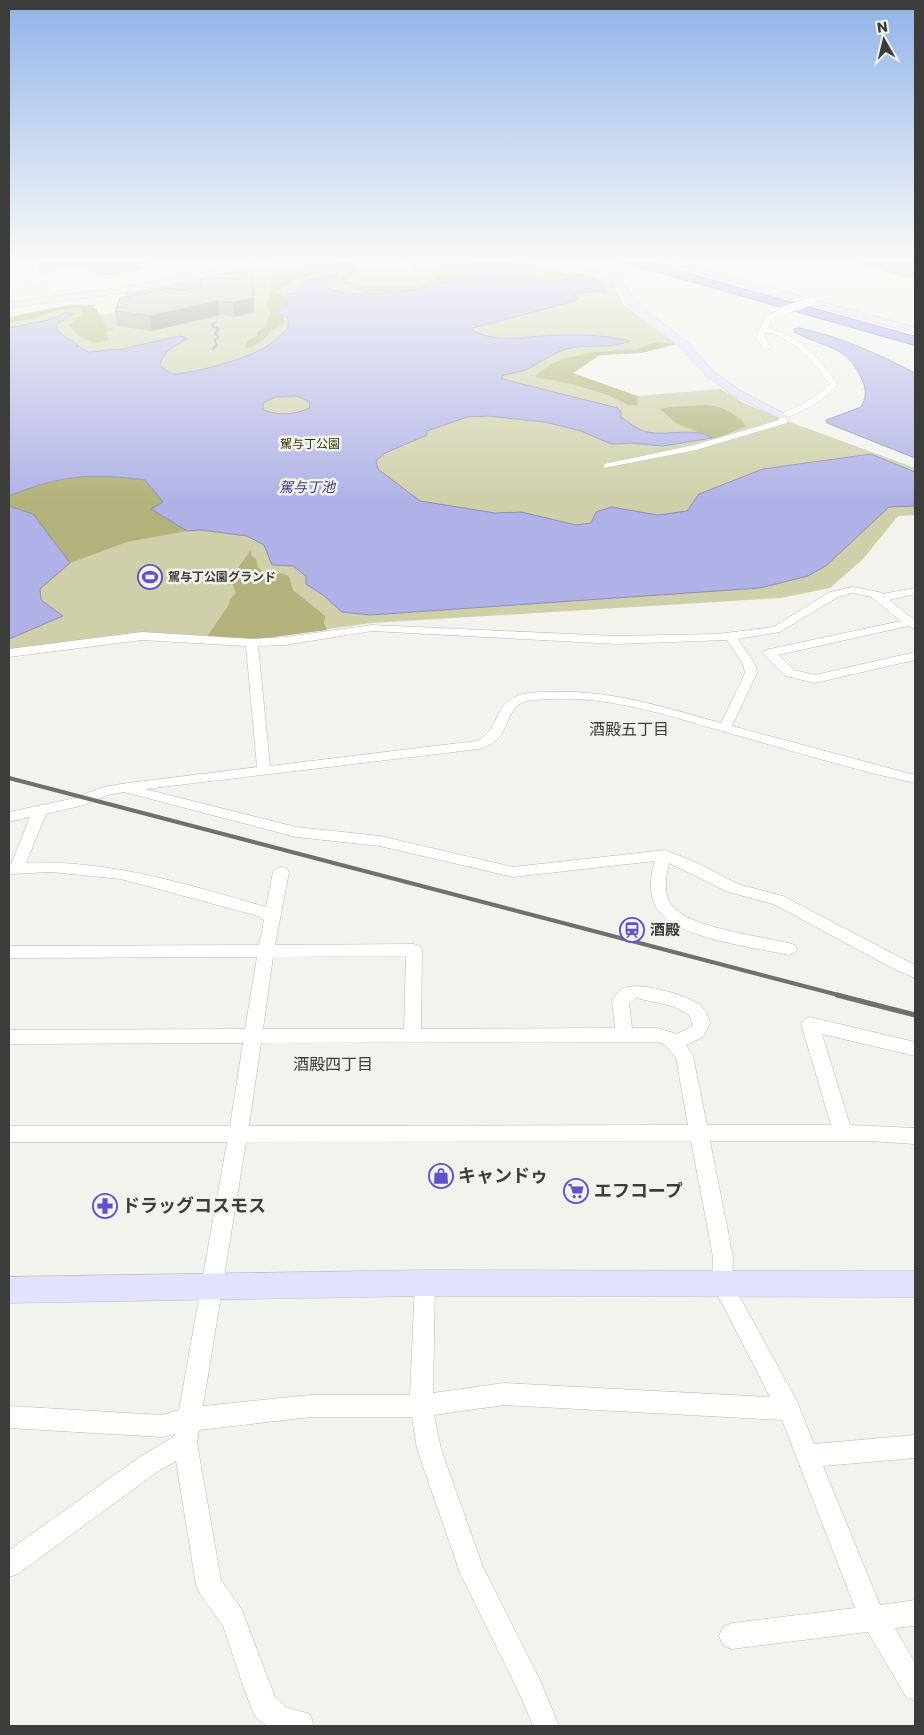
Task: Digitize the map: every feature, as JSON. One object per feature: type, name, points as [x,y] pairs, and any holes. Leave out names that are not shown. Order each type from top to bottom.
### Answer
[{"type":"street","points":[[678,340],[722,384],[757,404],[784,416]]},
{"type":"street","points":[[762,340],[767,348]]},
{"type":"street","points":[[784,416],[820,397],[834,384],[801,344],[793,340]]},
{"type":"street","points":[[607,466],[718,441],[730,435],[784,421],[784,416]]},
{"type":"street","points":[[9,653],[142,636],[252,643],[285,641],[392,628],[616,640],[674,640],[731,637],[776,630],[842,591],[853,590],[867,592],[881,598],[913,624]]},
{"type":"street","points":[[881,598],[915,591]]},
{"type":"street","points":[[913,624],[769,653],[790,673],[815,679],[915,656]]},
{"type":"street","points":[[725,728],[750,673],[749,664],[731,637]]},
{"type":"street","points":[[252,643],[264,771]]},
{"type":"street","points":[[9,817],[79,802],[105,791],[122,788],[479,745],[492,739],[507,708],[513,702],[522,698],[553,695],[579,694],[606,698],[915,779]]},
{"type":"street","points":[[122,788],[296,832],[380,841],[513,872],[665,855],[733,888],[778,900],[915,972]]},
{"type":"street","points":[[40,811],[13,868],[52,867],[121,874],[263,912],[272,918]]},
{"type":"street","points":[[665,855],[660,864],[660,899],[668,913],[695,928],[790,949]]},
{"type":"street","points":[[281,872],[266,950],[238,1134],[188,1431],[209,1585],[233,1619],[265,1708],[279,1719],[301,1726]]},
{"type":"street","points":[[9,952],[414,950],[412,1036]]},
{"type":"street","points":[[624,1035],[620,1000],[623,996],[636,992],[690,1005],[698,1011],[701,1018],[701,1027],[697,1032],[674,1043]]},
{"type":"street","points":[[842,1133],[810,1024],[915,1049]]},
{"type":"street","points":[[9,1037],[657,1035],[670,1038],[684,1056],[723,1257],[722,1284],[790,1409],[867,1606],[915,1688]]},
{"type":"street","points":[[9,1134],[842,1133],[915,1136]]},
{"type":"street","points":[[425,1283],[421,1406],[429,1449],[472,1574],[531,1689],[546,1726]]},
{"type":"street","points":[[9,1290],[425,1283],[915,1284]]},
{"type":"street","points":[[9,1417],[162,1426],[188,1431],[311,1406],[421,1406],[504,1394],[790,1409]]},
{"type":"street","points":[[9,1565],[149,1464],[188,1431]]},
{"type":"street","points":[[808,1456],[915,1446]]},
{"type":"street","points":[[732,1636],[915,1613]]},
{"type":"green space","name":"駕与丁公園","points":[[9,340],[671,340],[676,344],[641,353],[600,355],[573,373],[637,396],[721,389],[744,403],[782,419],[915,468],[915,515],[898,516],[863,559],[830,588],[780,598],[371,623],[251,640],[142,635],[9,651]]},
{"type":"green space","points":[[88,340],[109,340],[94,343]]},
{"type":"green space","points":[[263,340],[251,348],[244,347],[248,341]]},
{"type":"green space","points":[[657,342],[676,344],[641,353],[600,355],[573,373],[637,396],[638,405],[628,405],[608,395],[572,384],[536,377],[537,374],[553,363],[566,358],[595,352],[636,349]]},
{"type":"green space","points":[[707,405],[729,411],[746,426],[718,438],[712,438],[676,423],[660,409],[669,407]]},
{"type":"green space","points":[[104,475],[145,480],[163,502],[152,509],[187,531],[127,542],[70,563],[33,514],[9,507],[9,496],[55,481]]},
{"type":"green space","points":[[251,550],[251,555],[256,559],[258,568],[265,572],[285,574],[289,577],[293,590],[325,616],[324,623],[327,630],[251,640],[208,638],[208,635],[228,606],[230,599],[236,593],[233,585],[226,584]]},
{"type":"water","name":"駕与丁池","points":[[9,340],[70,340],[88,352],[122,349],[162,340],[186,340],[170,349],[161,360],[160,365],[162,367],[176,374],[229,362],[250,355],[275,340],[630,341],[609,346],[570,348],[558,352],[525,370],[502,376],[502,379],[618,408],[621,412],[621,417],[641,430],[659,433],[696,433],[712,438],[663,446],[631,443],[611,444],[581,431],[545,422],[487,416],[467,417],[427,431],[427,435],[385,453],[376,461],[378,469],[420,501],[495,513],[521,512],[576,525],[591,523],[596,512],[611,507],[658,515],[687,511],[699,494],[763,469],[871,454],[915,472],[914,506],[889,507],[827,565],[808,576],[760,588],[370,615],[342,612],[323,595],[306,584],[306,576],[293,566],[272,565],[264,545],[247,536],[201,530],[187,531],[151,509],[163,502],[145,480],[91,476],[60,480],[9,496]],"holes":[[[296,396],[309,401],[310,408],[281,414],[263,410],[263,403],[275,397]]]},
{"type":"water","points":[[813,340],[840,340],[915,373],[915,458],[827,423],[826,420],[861,407],[865,397],[865,387],[856,368],[849,359],[834,348]]},
{"type":"water","points":[[9,506],[33,514],[70,563],[40,589],[41,600],[63,616],[9,639]]},
{"type":"waterway","points":[[213,349],[217,345],[214,340]]},
{"type":"railway","points":[[9,778],[842,996]]},
{"type":"railway","points":[[837,995],[915,1015]]},
{"type":"place","name":"駕与丁公園グランド","points":[[150,577]]},
{"type":"place","name":"酒殿","points":[[632,930]]},
{"type":"place","name":"キャンドゥ","points":[[441,1176]]},
{"type":"place","name":"エフコープ","points":[[576,1191]]},
{"type":"place","name":"ドラッグコスモス","points":[[105,1206]]},
{"type":"district","name":"酒殿五丁目","points":[[629,729]]},
{"type":"district","name":"酒殿四丁目","points":[[333,1064]]}]
